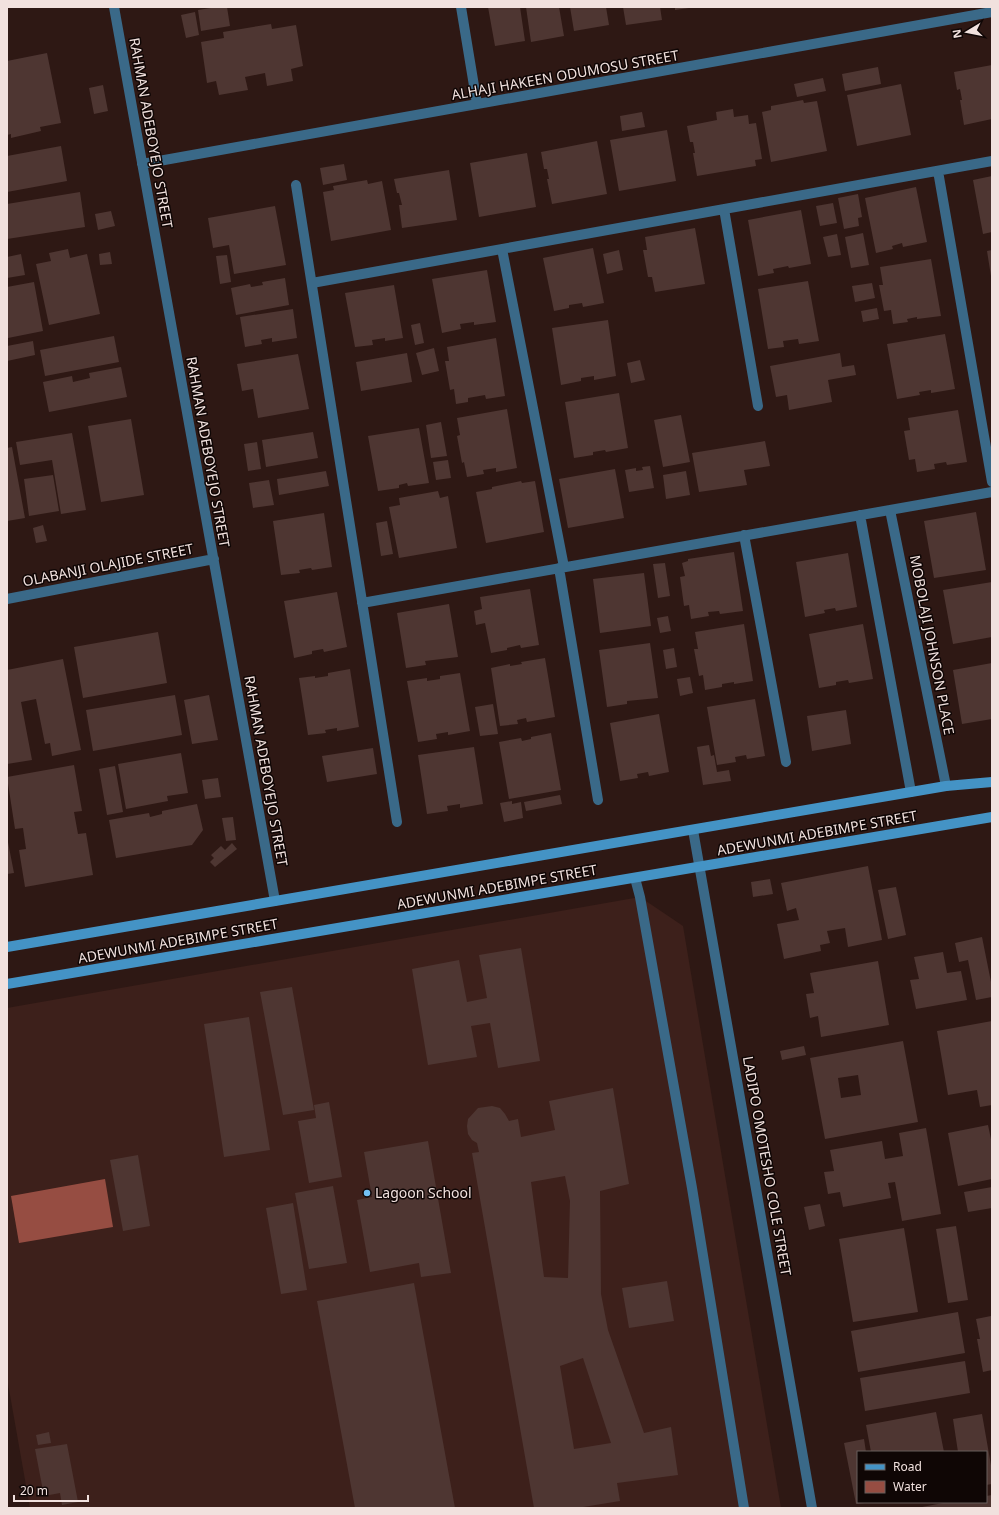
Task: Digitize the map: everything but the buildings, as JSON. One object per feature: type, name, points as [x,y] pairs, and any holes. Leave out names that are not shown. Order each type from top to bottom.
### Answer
[{"type":"main road","name":"ADEWUNMI ADEBIMPE STREET","points":[[7,947],[946,786],[992,782]]},
{"type":"main road","name":"ADEWUNMI ADEBIMPE STREET","points":[[7,984],[992,817]]},
{"type":"street","name":"RAHMAN ADEBOYEJO STREET","points":[[114,7],[275,901]]},
{"type":"street","points":[[461,7],[477,104]]},
{"type":"street","name":"ALHAJI HAKEEN ODUMOSU STREET","points":[[142,164],[992,12]]},
{"type":"street","points":[[312,283],[992,161]]},
{"type":"street","points":[[938,171],[992,482]]},
{"type":"street","points":[[296,185],[397,822]]},
{"type":"street","points":[[724,209],[758,406]]},
{"type":"street","points":[[502,248],[562,568],[598,800]]},
{"type":"street","points":[[362,603],[992,492]]},
{"type":"street","name":"MOBOLAJI JOHNSON PLACE","points":[[890,510],[946,786]]},
{"type":"street","points":[[860,515],[911,792]]},
{"type":"street","points":[[744,535],[786,762]]},
{"type":"street","name":"OLABANJI OLAJIDE STREET","points":[[7,599],[214,559]]},
{"type":"street","name":"LADIPO OMOTESHO COLE STREET","points":[[693,830],[812,1508]]},
{"type":"street","points":[[635,878],[640,897],[692,1188],[744,1508]]},
{"type":"shaded area","name":"Lagoon School","points":[[640,897],[683,926],[781,1508],[30,1508],[7,1378],[7,1008]]},
{"type":"water","points":[[105,1179],[113,1227],[19,1243],[11,1196]]},
{"type":"place","name":"Lagoon School","points":[[367,1193]]}]
